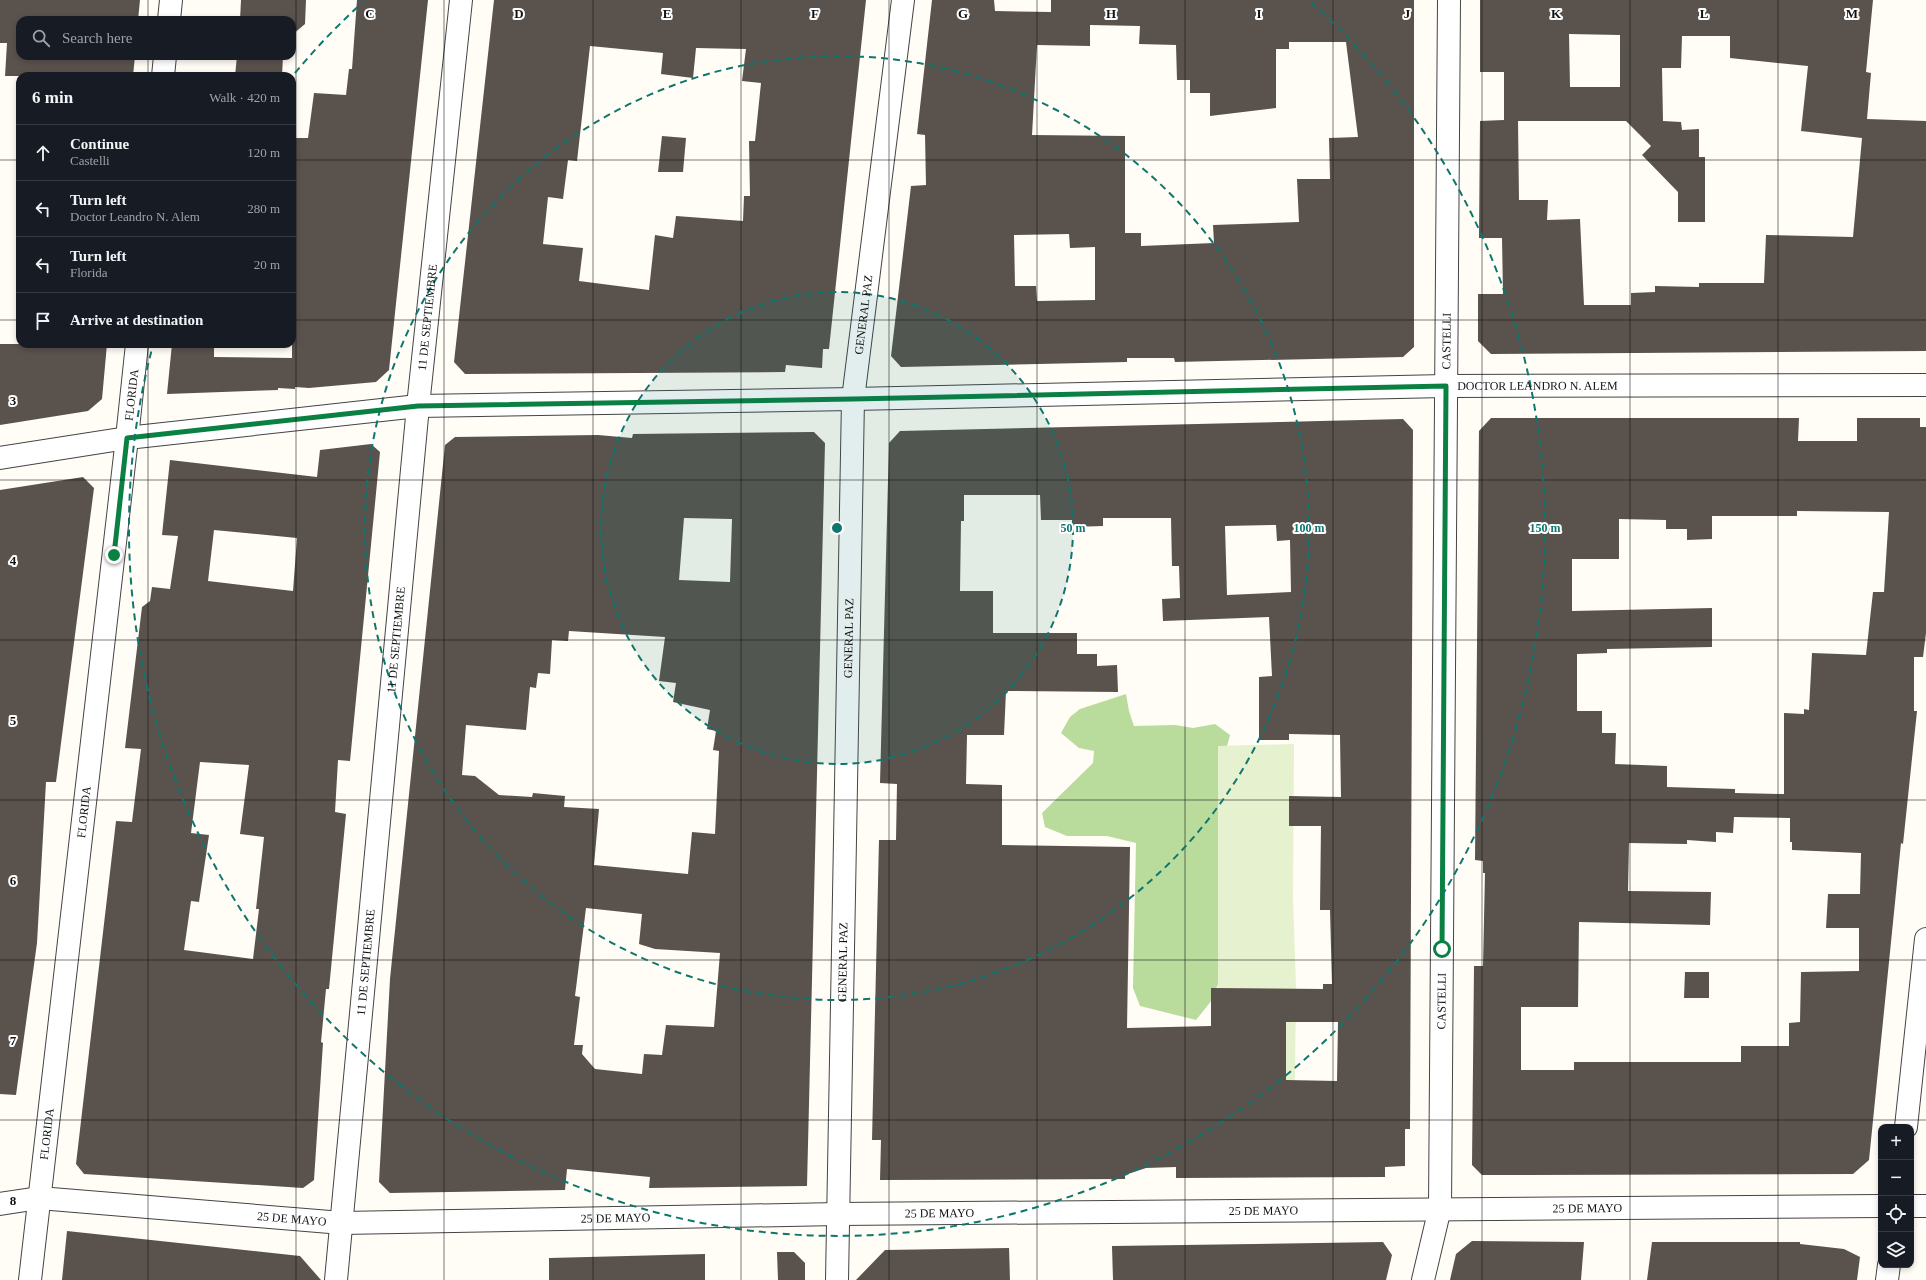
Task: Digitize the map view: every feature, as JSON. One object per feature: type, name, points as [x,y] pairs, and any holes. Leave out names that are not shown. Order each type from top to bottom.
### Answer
[{"type":"street","points":[[169,16],[170,0]]},
{"type":"street","name":"11 DE SEPTIEMBRE","points":[[336,1280],[418,406],[461,0]]},
{"type":"street","name":"GENERAL PAZ","points":[[837,1280],[853,399],[903,0]]},
{"type":"street","name":"CASTELLI","points":[[1423,1280],[1440,1208],[1448,0]]},
{"type":"street","points":[[163,72],[165,60]]},
{"type":"street","name":"FLORIDA","points":[[30,1280],[137,348]]},
{"type":"street","name":"DOCTOR LEANDRO N. ALEM","points":[[0,458],[127,438],[418,406],[853,399],[1446,386],[1926,385]]},
{"type":"street","points":[[1906,1124],[1926,939]]},
{"type":"street","name":"25 DE MAYO","points":[[0,1204],[40,1198],[342,1222],[838,1214],[1440,1208],[1878,1206]]},
{"type":"street","points":[[1914,1206],[1926,1206]]},
{"type":"street","points":[[1887,1280],[1889,1268]]},
{"type":"green space","points":[[1126,694],[1129,711],[1134,726],[1175,725],[1193,728],[1215,724],[1230,735],[1227,746],[1218,746],[1218,984],[1212,1000],[1196,1020],[1140,1006],[1133,988],[1136,843],[1107,836],[1067,836],[1045,827],[1042,813],[1093,763],[1094,751],[1079,748],[1061,733],[1070,717],[1080,709]]},
{"type":"green space","points":[[1294,744],[1293,898],[1296,986],[1294,1170],[1215,1171],[1218,984],[1218,746]]},
{"type":"building","points":[[0,0],[140,0],[138,16],[16,16],[16,60],[135,60],[133,72],[16,72],[16,76],[5,76],[7,43],[0,43]]},
{"type":"building","points":[[241,0],[306,0],[305,24],[296,32],[296,16],[240,16]]},
{"type":"building","points":[[357,0],[428,0],[389,370],[376,382],[309,388],[295,387],[295,389],[278,388],[278,390],[167,394],[172,348],[214,348],[214,357],[292,358],[292,348],[296,348],[296,138],[308,138],[314,93],[346,95],[349,69],[352,69]]},
{"type":"building","points":[[494,0],[866,0],[829,349],[823,349],[822,368],[786,365],[785,372],[465,374],[454,362]],"holes":[[[590,46],[663,53],[661,74],[693,78],[696,48],[746,49],[742,81],[761,83],[755,141],[749,141],[750,196],[744,196],[743,221],[676,216],[673,238],[655,235],[649,290],[579,281],[583,248],[543,244],[548,197],[563,199],[568,160],[577,161]]]},
{"type":"building","points":[[932,0],[994,0],[995,11],[1051,12],[1051,0],[1414,0],[1414,347],[1403,357],[1175,362],[1174,358],[1127,358],[1127,362],[901,367],[891,356],[911,186],[926,185],[925,135],[917,134]],"holes":[[[1090,25],[1140,26],[1139,44],[1176,45],[1177,80],[1190,80],[1190,93],[1210,93],[1210,116],[1276,108],[1276,49],[1289,49],[1289,42],[1346,42],[1358,137],[1329,138],[1330,179],[1297,179],[1299,222],[1213,225],[1214,243],[1141,246],[1141,233],[1125,233],[1125,136],[1032,135],[1037,45],[1090,46]],[[1069,234],[1070,248],[1095,247],[1095,300],[1037,301],[1036,286],[1015,286],[1014,235]]]},
{"type":"building","points":[[1480,0],[1873,0],[1866,72],[1871,73],[1867,119],[1926,121],[1926,351],[1491,354],[1478,341],[1478,294],[1503,294],[1502,238],[1479,238],[1480,121],[1504,120],[1504,72],[1480,72]],"holes":[[[1569,34],[1620,35],[1620,87],[1570,87]],[[1682,36],[1730,36],[1730,58],[1808,66],[1801,131],[1862,138],[1853,237],[1766,235],[1764,283],[1699,283],[1699,287],[1655,286],[1655,292],[1631,293],[1631,305],[1584,305],[1580,219],[1547,220],[1548,200],[1519,200],[1518,121],[1626,121],[1651,146],[1642,155],[1678,192],[1678,222],[1705,222],[1705,157],[1699,157],[1699,129],[1682,130],[1681,122],[1663,121],[1662,68],[1681,68]]]},
{"type":"building","points":[[237,60],[283,60],[282,72],[235,72]]},
{"type":"building","points":[[662,136],[686,138],[683,172],[658,172]]},
{"type":"building","points":[[0,344],[16,344],[16,348],[107,348],[102,399],[88,411],[0,425]]},
{"type":"building","points":[[1491,418],[1799,418],[1798,441],[1857,441],[1857,418],[1920,418],[1920,427],[1926,427],[1926,633],[1923,657],[1914,657],[1914,711],[1917,711],[1903,844],[1901,843],[1869,1160],[1853,1174],[1482,1175],[1472,1165],[1474,966],[1483,966],[1485,873],[1483,873],[1483,861],[1475,860],[1479,431]],"holes":[[[1797,511],[1889,512],[1884,592],[1873,592],[1866,655],[1812,653],[1809,710],[1804,709],[1804,714],[1784,713],[1784,794],[1735,793],[1735,789],[1667,787],[1667,766],[1615,764],[1616,733],[1602,733],[1602,711],[1577,711],[1577,654],[1607,653],[1607,649],[1712,647],[1712,608],[1572,611],[1572,559],[1619,559],[1619,519],[1666,520],[1666,529],[1687,529],[1687,540],[1712,539],[1712,516],[1797,516]],[[1734,817],[1790,818],[1790,842],[1792,842],[1792,850],[1861,853],[1860,894],[1828,894],[1826,928],[1859,928],[1859,971],[1801,972],[1800,1022],[1789,1023],[1789,1046],[1741,1046],[1741,1062],[1574,1062],[1574,1070],[1521,1070],[1521,1007],[1578,1007],[1579,922],[1710,925],[1711,892],[1628,891],[1629,843],[1687,844],[1687,840],[1716,842],[1716,832],[1733,833]]]},
{"type":"building","points":[[1403,419],[1413,430],[1410,1129],[1405,1129],[1405,1166],[1385,1167],[1385,1177],[1176,1178],[1176,1167],[1146,1168],[1125,1175],[1125,1179],[880,1180],[881,1140],[872,1140],[879,840],[896,840],[897,784],[880,783],[889,443],[900,431]],"holes":[[[964,495],[1040,495],[1041,520],[1072,520],[1072,527],[1103,526],[1103,518],[1171,518],[1172,566],[1179,566],[1180,598],[1162,599],[1163,621],[1269,617],[1272,676],[1259,677],[1259,740],[1289,740],[1289,734],[1340,735],[1341,797],[1289,796],[1289,826],[1321,826],[1320,910],[1330,910],[1332,984],[1323,984],[1323,989],[1211,988],[1211,1026],[1127,1028],[1130,847],[1002,845],[1002,785],[966,784],[967,735],[1004,735],[1006,691],[1118,692],[1117,665],[1097,666],[1097,654],[1077,654],[1077,633],[993,633],[993,591],[960,591],[961,521],[964,521]],[[1276,525],[1277,541],[1290,540],[1291,592],[1227,595],[1225,526]],[[1286,1022],[1338,1022],[1337,1081],[1286,1080]]]},
{"type":"building","points":[[814,432],[825,443],[807,1186],[649,1188],[650,1177],[567,1169],[565,1190],[390,1193],[379,1182],[390,979],[445,445],[455,437],[598,435],[632,438],[633,434]],"holes":[[[684,518],[732,519],[730,582],[679,580]],[[569,631],[665,637],[659,681],[676,683],[673,702],[710,710],[707,729],[716,731],[713,750],[719,751],[715,834],[692,832],[688,874],[594,865],[599,809],[564,807],[565,796],[533,793],[532,797],[499,795],[475,776],[462,775],[466,725],[526,730],[530,687],[536,688],[538,673],[550,674],[552,640],[568,641]],[[586,908],[642,914],[639,944],[655,949],[720,953],[714,1027],[666,1025],[662,1055],[644,1054],[642,1074],[595,1069],[582,1054],[583,1045],[574,1045],[580,997],[575,996]]]},
{"type":"building","points":[[371,444],[380,452],[350,761],[338,760],[335,812],[346,814],[329,989],[326,989],[321,1042],[323,1043],[314,1180],[303,1188],[84,1174],[76,1164],[116,821],[132,822],[141,749],[125,748],[142,607],[150,601],[152,587],[170,589],[178,536],[162,535],[170,460],[317,477],[320,450]],"holes":[[[214,530],[297,538],[293,591],[208,581]],[[200,762],[249,765],[240,834],[264,837],[256,909],[259,909],[253,959],[184,950],[191,901],[199,902],[209,835],[191,833]]]},
{"type":"building","points":[[83,477],[94,488],[56,782],[46,782],[37,943],[16,1095],[0,1094],[0,490]]},
{"type":"building","points":[[1685,972],[1709,972],[1709,998],[1684,998]]},
{"type":"building","points":[[67,1231],[300,1256],[321,1280],[62,1280]]},
{"type":"building","points":[[1472,1241],[1584,1242],[1581,1280],[1450,1280],[1456,1254]]},
{"type":"building","points":[[1383,1242],[1392,1255],[1386,1280],[1113,1280],[1112,1246]]},
{"type":"building","points":[[1652,1242],[1800,1242],[1800,1244],[1844,1249],[1860,1257],[1857,1280],[1647,1280]]},
{"type":"building","points":[[1009,1248],[1010,1280],[856,1280],[885,1250]]},
{"type":"building","points":[[777,1252],[794,1252],[805,1263],[805,1280],[778,1280]]},
{"type":"building","points":[[705,1254],[705,1280],[549,1280],[549,1258]]},
{"type":"route","points":[[114,555],[127,438],[418,406],[853,399],[1446,386],[1442,949]]}]
